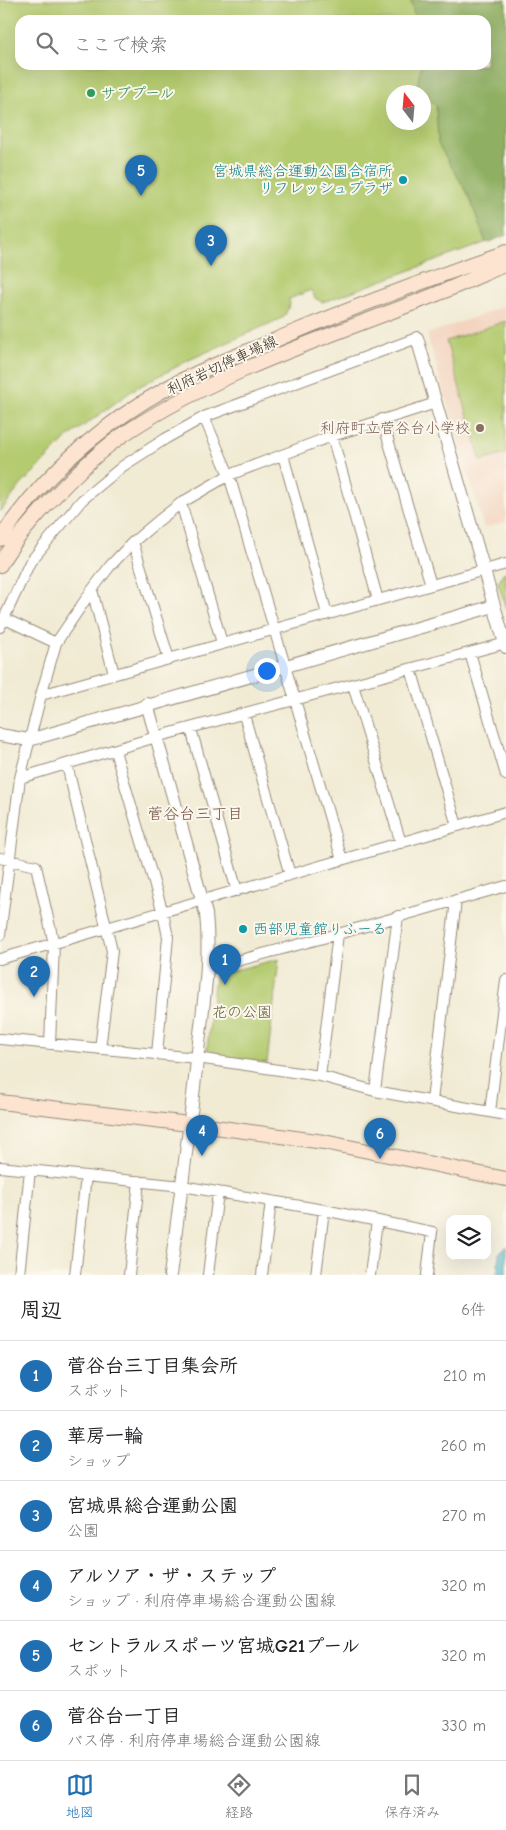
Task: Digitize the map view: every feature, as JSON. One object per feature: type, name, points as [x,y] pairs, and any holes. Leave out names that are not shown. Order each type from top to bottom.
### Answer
[{"type":"main road","name":"利府岩切停車場線","points":[[0,539],[14,518],[53,473],[80,448],[122,416],[167,388],[211,367],[331,316],[506,252]]},
{"type":"main road","name":"利府岩切停車場線","points":[[0,566],[27,527],[58,491],[104,449],[136,426],[227,377],[365,320],[438,294],[506,264]]},
{"type":"main road","points":[[0,1102],[324,1142],[506,1179]]},
{"type":"street","points":[[20,778],[115,751],[156,737],[506,644],[417,338],[204,417],[123,466],[82,500],[30,562],[2,622],[56,643]]},
{"type":"street","points":[[0,935],[5,859],[20,778],[40,695],[56,643],[110,566],[133,542],[181,503],[228,475],[332,436],[436,403]]},
{"type":"street","points":[[204,417],[228,475],[342,860]]},
{"type":"street","points":[[382,419],[431,585]]},
{"type":"street","points":[[332,436],[378,600]]},
{"type":"street","points":[[282,455],[327,614]]},
{"type":"street","points":[[181,503],[222,644]]},
{"type":"street","points":[[133,542],[169,659]]},
{"type":"street","points":[[40,695],[506,564]]},
{"type":"street","points":[[92,590],[114,674]]},
{"type":"street","points":[[0,735],[29,740],[147,704],[494,606]]},
{"type":"street","points":[[470,653],[506,775]]},
{"type":"street","points":[[411,669],[457,826]]},
{"type":"street","points":[[353,685],[401,843]]},
{"type":"street","points":[[147,704],[203,901],[208,935],[207,969],[190,1124],[170,1275]]},
{"type":"street","points":[[244,715],[290,876]]},
{"type":"street","points":[[190,729],[237,891]]},
{"type":"street","points":[[115,751],[163,913],[168,936],[158,1054]]},
{"type":"street","points":[[67,765],[112,951],[100,1049]]},
{"type":"street","points":[[0,959],[506,812]]},
{"type":"street","points":[[5,859],[36,866],[54,944],[50,1044]]},
{"type":"street","points":[[207,969],[506,886]]},
{"type":"street","points":[[432,1101],[456,900]]},
{"type":"street","points":[[375,1091],[398,916]]},
{"type":"street","points":[[320,1076],[338,934]]},
{"type":"street","points":[[490,1112],[506,980]]},
{"type":"street","points":[[0,1039],[197,1058],[320,1076],[375,1091],[506,1115]]},
{"type":"street","points":[[0,1167],[182,1186],[324,1210],[432,1232],[427,1275]]},
{"type":"street","points":[[19,1275],[30,1170]]},
{"type":"street","points":[[75,1275],[86,1176]]},
{"type":"street","points":[[129,1275],[139,1181]]},
{"type":"street","points":[[208,1275],[218,1192]]},
{"type":"street","points":[[262,1275],[270,1201]]},
{"type":"street","points":[[316,1275],[324,1210]]},
{"type":"street","points":[[370,1275],[377,1221]]},
{"type":"shaded area","name":"利府町立菅谷台小学校","points":[[506,306],[506,522],[484,528],[427,334]]},
{"type":"green space","points":[[0,0],[506,0],[491,15],[15,15],[15,70],[473,70],[506,235],[329,300],[322,302],[315,298],[311,290],[289,299],[290,304],[284,317],[189,360],[133,390],[67,438],[21,485],[0,512]]},
{"type":"green space","points":[[411,0],[506,0],[506,235],[486,243],[469,196],[438,144],[436,106],[431,101],[431,85],[417,85],[420,70],[491,70],[491,15],[414,15]]},
{"type":"green space","points":[[506,321],[506,454],[481,461],[446,341]]},
{"type":"green space","points":[[506,572],[506,609],[498,583],[503,573]]},
{"type":"green space","name":"花の公園","points":[[279,959],[267,1063],[212,1055],[207,1050],[215,975]]},
{"type":"water","points":[[506,1246],[506,1275],[497,1275],[499,1253]]},
{"type":"place","name":"サブプール","points":[[91,93]]},
{"type":"place","name":"宮城県総合運動公園合宿所 リフレッシュプラザ","points":[[403,180]]},
{"type":"place","name":"セントラルスポーツ宮城G21プール","points":[[141,196]]},
{"type":"place","name":"宮城県総合運動公園","points":[[211,266]]},
{"type":"place","name":"利府町立菅谷台小学校","points":[[480,428]]},
{"type":"place","name":"西部児童館りふーる","points":[[243,929]]},
{"type":"place","name":"菅谷台三丁目集会所","points":[[225,985]]},
{"type":"place","name":"華房一輪","points":[[34,997]]},
{"type":"place","name":"アルソア・ザ・ステップ","points":[[202,1156]]},
{"type":"place","name":"菅谷台一丁目","points":[[380,1159]]},
{"type":"district","name":"菅谷台三丁目","points":[[195,813]]}]
